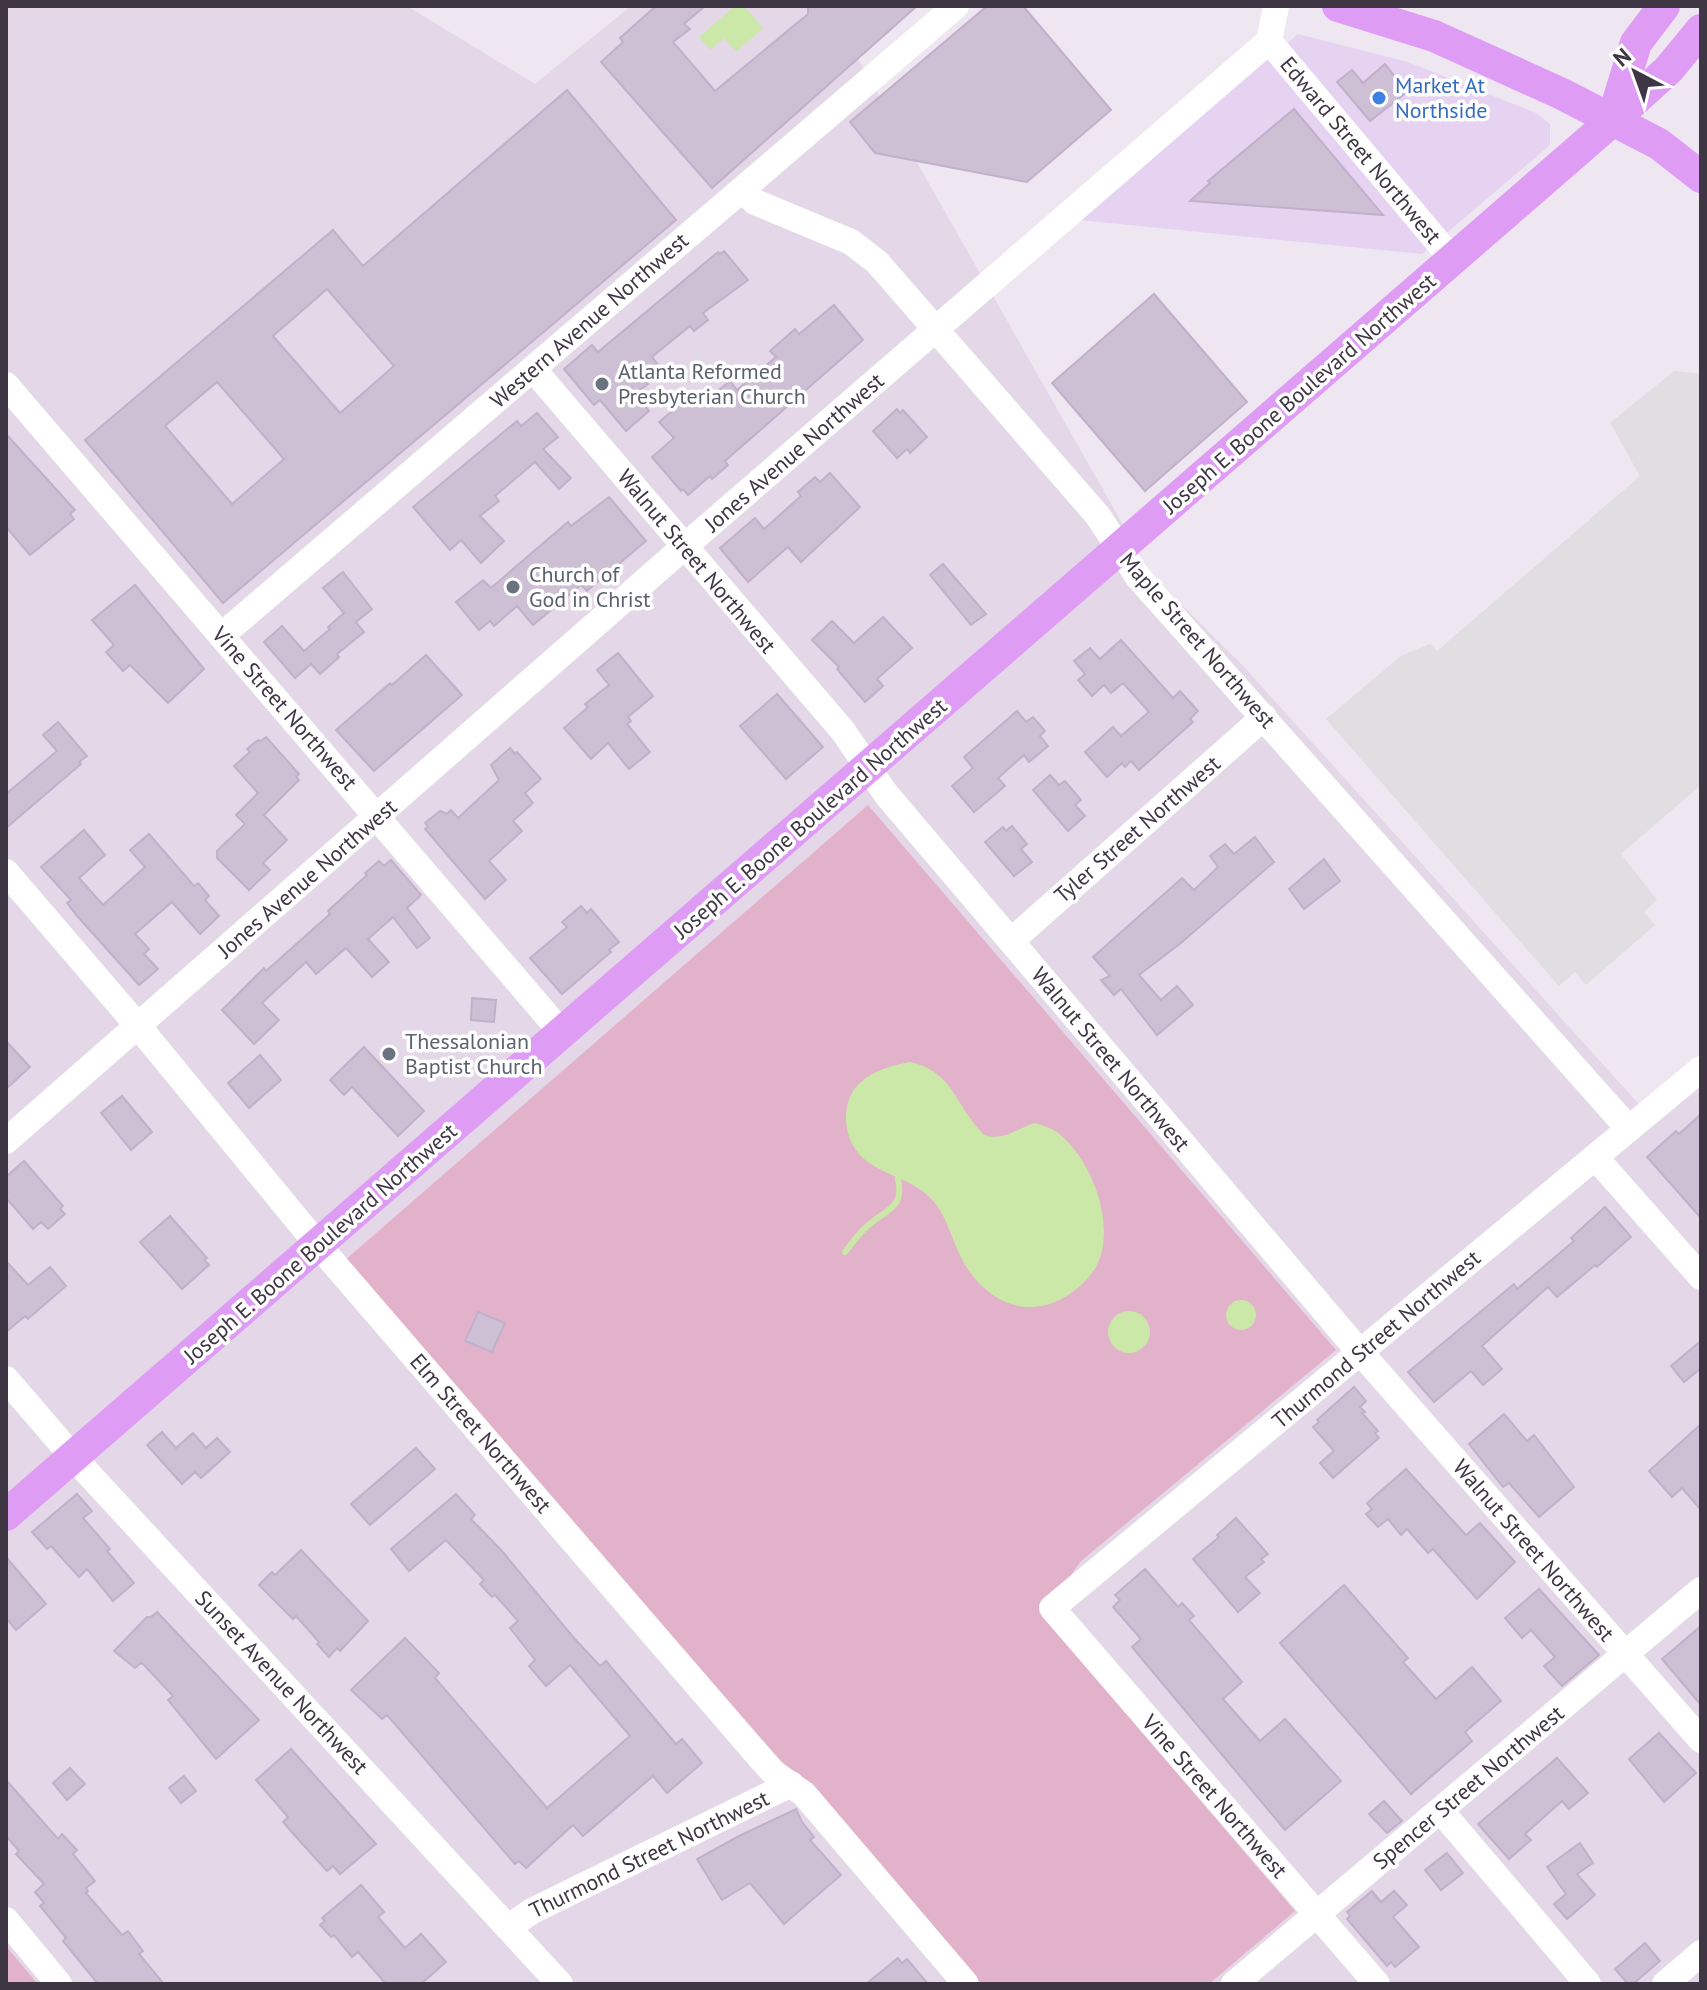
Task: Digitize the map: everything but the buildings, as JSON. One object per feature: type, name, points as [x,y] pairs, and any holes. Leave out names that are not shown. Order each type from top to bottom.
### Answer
[{"type":"main road","points":[[1338,6],[1434,36],[1562,94],[1659,144],[1701,177]]},
{"type":"main road","points":[[1613,120],[1636,43],[1664,6]]},
{"type":"main road","name":"Joseph E. Boone Boulevard Northwest","points":[[6,1515],[1613,120],[1669,69],[1701,30]]},
{"type":"street","name":"Western Avenue Northwest","points":[[222,635],[956,6]]},
{"type":"street","points":[[1269,41],[1276,6]]},
{"type":"street","name":"Edward Street Northwest","points":[[1269,41],[1453,260]]},
{"type":"street","name":"Jones Avenue Northwest","points":[[6,1141],[685,546],[1269,41]]},
{"type":"street","name":"Maple Street Northwest","points":[[742,190],[755,202],[851,242],[877,262],[1098,516],[1138,577],[1629,1129]]},
{"type":"street","name":"Walnut Street Northwest","points":[[533,369],[843,731],[886,794],[1361,1352],[1701,1740]]},
{"type":"street","name":"Vine Street Northwest","points":[[6,385],[562,1033]]},
{"type":"street","name":"Tyler Street Northwest","points":[[1011,941],[1264,717]]},
{"type":"street","name":"Elm Street Northwest","points":[[6,872],[138,1026],[318,1245],[762,1760],[775,1774],[804,1794],[966,1984]]},
{"type":"street","name":"Thurmond Street Northwest","points":[[1052,1608],[1701,1069]]},
{"type":"street","points":[[1595,1157],[1701,1277]]},
{"type":"street","name":"Sunset Avenue Northwest","points":[[6,1379],[73,1457],[560,1984]]},
{"type":"street","name":"Spencer Street Northwest","points":[[1234,1984],[1701,1590]]},
{"type":"street","name":"Vine Street Northwest","points":[[1052,1608],[1377,1984]]},
{"type":"street","name":"Thurmond Street Northwest","points":[[509,1927],[532,1911],[791,1784]]},
{"type":"street","points":[[1441,1811],[1588,1984]]},
{"type":"street","points":[[6,1922],[59,1984]]},
{"type":"street","points":[[1665,1984],[1701,1953]]},
{"type":"shaded area","points":[[6,6],[407,6],[535,84],[631,6],[828,6],[1151,574],[1245,668],[1645,1111],[1701,1061],[1701,1984],[38,1984],[6,1946]]},
{"type":"shaded area","points":[[735,6],[744,6],[763,28],[736,52],[724,38],[710,50],[699,37]]},
{"type":"shaded area","points":[[1298,34],[1408,62],[1536,113],[1550,124],[1550,145],[1422,254],[1079,220]]},
{"type":"shaded area","points":[[1674,371],[1701,374],[1701,785],[1621,854],[1657,900],[1644,912],[1655,925],[1586,985],[1575,972],[1559,986],[1326,719],[1401,656],[1430,644],[1437,651],[1640,476],[1610,423]]},
{"type":"shaded area","points":[[868,805],[1336,1350],[1081,1561],[1046,1610],[1049,1624],[1295,1911],[1209,1984],[979,1984],[817,1790],[782,1762],[344,1261]]},
{"type":"shaded area","points":[[910,1062],[936,1073],[983,1134],[1003,1136],[1035,1123],[1057,1132],[1083,1162],[1100,1202],[1104,1223],[1103,1243],[1098,1262],[1088,1278],[1072,1292],[1056,1302],[1039,1306],[1006,1302],[990,1293],[964,1263],[935,1203],[913,1185],[874,1166],[854,1147],[848,1133],[846,1115],[848,1101],[855,1089],[876,1072]]},
{"type":"shaded area","points":[[1241,1300],[1252,1304],[1256,1315],[1252,1326],[1241,1330],[1230,1326],[1226,1315],[1230,1304]]},
{"type":"shaded area","points":[[1129,1311],[1144,1317],[1150,1332],[1144,1347],[1129,1353],[1114,1347],[1108,1332],[1114,1317]]},
{"type":"shaded area","points":[[6,1946],[38,1984],[6,1984]]},
{"type":"waterway","points":[[845,1252],[863,1230],[894,1206],[899,1195],[898,1179]]},
{"type":"place","name":"Market At Northside","points":[[1379,98]]},
{"type":"place","name":"Atlanta Reformed Presbyterian Church","points":[[602,384]]},
{"type":"place","name":"Church of God in Christ","points":[[513,587]]},
{"type":"place","name":"Thessalonian Baptist Church","points":[[389,1054]]}]
